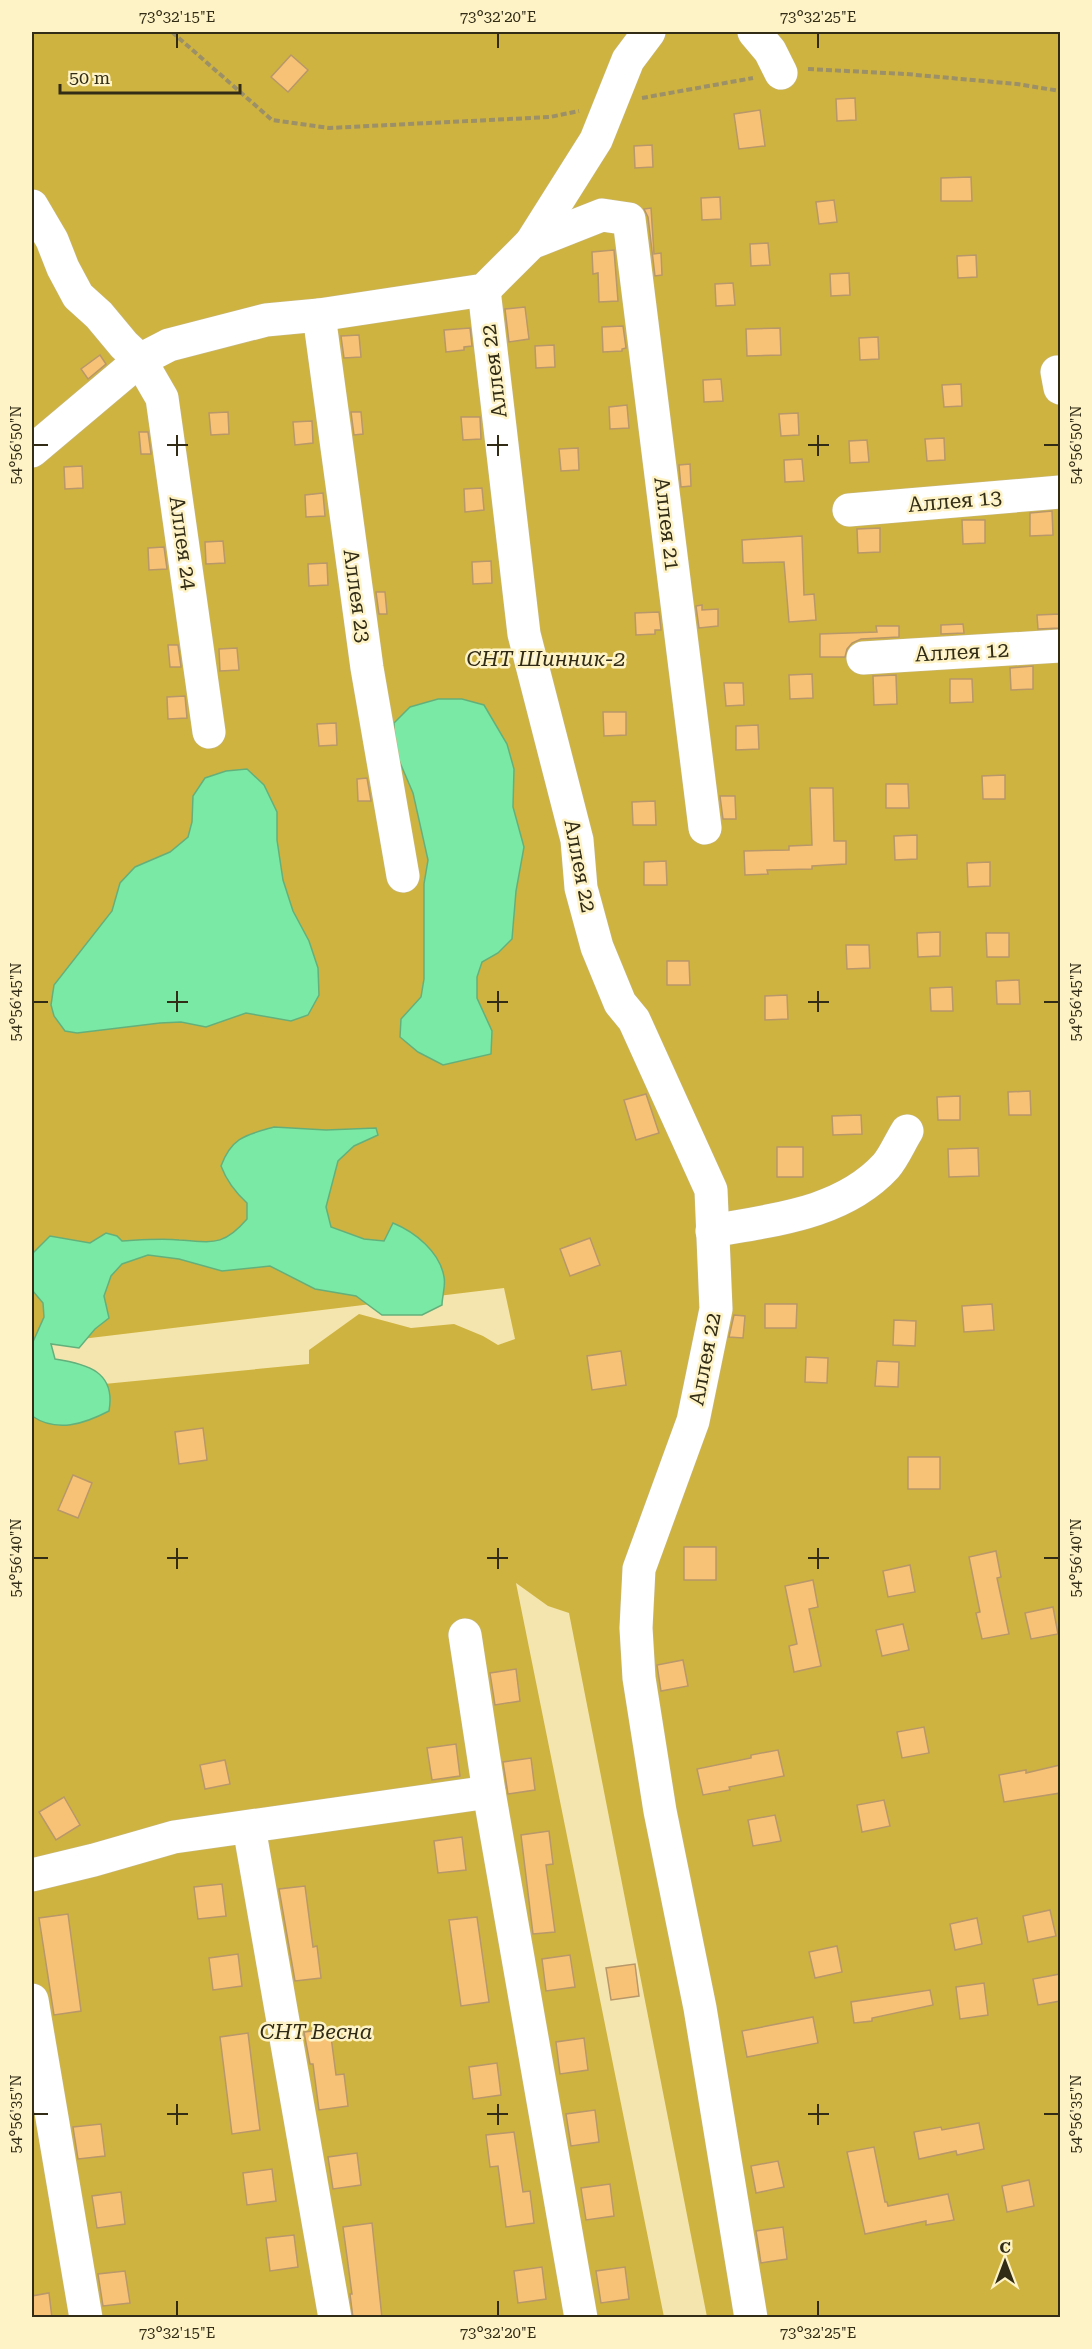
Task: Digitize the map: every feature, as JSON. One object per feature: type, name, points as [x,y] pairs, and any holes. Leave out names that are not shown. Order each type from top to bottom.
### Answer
[{"type":"street","points":[[32,451],[140,360],[169,345],[256,323],[484,290],[531,243],[596,140],[628,60],[649,32]]},
{"type":"street","points":[[628,60],[666,32]]},
{"type":"street","points":[[754,32],[770,51],[781,73]]},
{"type":"street","name":"Аллея 24","points":[[32,206],[52,240],[63,268],[78,296],[99,315],[123,345],[140,360],[162,398],[209,732]]},
{"type":"street","name":"Аллея 21","points":[[531,243],[602,215],[629,219],[705,828]]},
{"type":"street","name":"Аллея 22","points":[[484,290],[524,634],[577,840],[581,888],[597,947],[620,1003],[634,1020],[711,1190],[716,1309],[693,1421],[639,1569],[636,1628],[639,1678],[660,1811],[700,2008],[751,2318]]},
{"type":"street","name":"Аллея 23","points":[[319,315],[367,668],[403,876]]},
{"type":"street","name":"Аллея 13","points":[[849,510],[1060,492]]},
{"type":"street","name":"Аллея 12","points":[[863,658],[1060,646]]},
{"type":"street","points":[[712,1231],[794,1215],[848,1197],[886,1166],[907,1131]]},
{"type":"street","points":[[465,1635],[489,1792],[581,2318]]},
{"type":"street","points":[[32,1875],[174,1837],[489,1792]]},
{"type":"street","points":[[249,1827],[335,2318]]},
{"type":"street","points":[[32,2000],[86,2318]]},
{"type":"path","points":[[172,32],[272,120],[329,128],[550,117]]},
{"type":"green space","name":"СНТ Шинник-2","points":[[32,32],[1060,32],[1060,2317],[707,2317],[569,1613],[548,1606],[516,1583],[664,2317],[32,2318],[32,1391],[309,1364],[309,1350],[359,1314],[411,1328],[454,1324],[498,1345],[515,1339],[504,1288],[32,1345]]},
{"type":"shaded area","points":[[438,699],[462,699],[484,705],[507,744],[514,769],[513,807],[524,847],[516,891],[512,939],[498,953],[482,962],[477,977],[477,998],[492,1031],[491,1054],[443,1065],[418,1052],[400,1037],[401,1019],[421,997],[424,979],[424,884],[428,860],[413,793],[395,751],[394,723],[410,707]]},
{"type":"shaded area","points":[[247,769],[264,785],[277,812],[277,840],[283,880],[293,911],[309,941],[318,968],[319,995],[308,1015],[291,1021],[246,1013],[206,1027],[181,1022],[77,1033],[65,1031],[54,1016],[51,1005],[54,985],[112,911],[120,883],[135,867],[170,852],[188,837],[192,822],[193,796],[205,778],[226,771]]},
{"type":"shaded area","points":[[274,1127],[326,1130],[376,1128],[378,1135],[354,1146],[338,1161],[326,1207],[331,1227],[364,1239],[384,1241],[393,1223],[418,1237],[432,1251],[442,1268],[445,1284],[442,1305],[422,1315],[382,1315],[356,1296],[315,1289],[270,1266],[222,1271],[179,1259],[148,1255],[122,1264],[111,1276],[104,1296],[109,1318],[95,1329],[79,1348],[51,1344],[55,1359],[88,1367],[104,1379],[110,1398],[109,1411],[90,1420],[70,1425],[51,1424],[32,1416],[32,1344],[44,1317],[43,1303],[32,1290],[32,1254],[50,1236],[90,1243],[106,1233],[117,1236],[122,1241],[165,1239],[209,1242],[224,1238],[239,1228],[247,1219],[247,1203],[232,1186],[221,1166],[225,1156],[241,1139]]},
{"type":"building","points":[[291,55],[308,70],[288,92],[271,77]]},
{"type":"building","points":[[855,98],[856,120],[837,121],[836,99]]},
{"type":"building","points":[[760,110],[765,146],[739,149],[734,114]]},
{"type":"building","points":[[652,145],[653,167],[635,168],[634,146]]},
{"type":"building","points":[[971,177],[972,201],[941,201],[941,178]]},
{"type":"building","points":[[720,197],[721,219],[702,220],[701,198]]},
{"type":"building","points":[[834,200],[837,222],[819,224],[816,202]]},
{"type":"building","points":[[651,208],[654,254],[661,253],[662,275],[655,276],[648,217],[644,209]]},
{"type":"building","points":[[768,243],[770,265],[751,266],[750,244]]},
{"type":"building","points":[[614,250],[618,301],[599,302],[598,273],[593,274],[592,252]]},
{"type":"building","points":[[976,255],[977,277],[958,278],[957,256]]},
{"type":"building","points":[[849,273],[850,295],[831,296],[830,274]]},
{"type":"building","points":[[733,283],[735,305],[716,306],[715,284]]},
{"type":"building","points":[[525,307],[529,339],[509,342],[505,309]]},
{"type":"building","points":[[623,326],[626,348],[622,351],[603,352],[602,327]]},
{"type":"building","points":[[470,328],[472,346],[464,347],[464,350],[446,352],[444,330]]},
{"type":"building","points":[[780,328],[781,355],[747,356],[746,329]]},
{"type":"building","points":[[359,335],[361,357],[344,358],[341,336]]},
{"type":"building","points":[[878,337],[879,359],[860,360],[859,338]]},
{"type":"building","points":[[554,345],[555,367],[536,368],[535,346]]},
{"type":"building","points":[[100,355],[106,364],[88,379],[81,369]]},
{"type":"building","points":[[721,379],[723,401],[704,402],[703,380]]},
{"type":"building","points":[[961,384],[962,406],[944,407],[942,385]]},
{"type":"building","points":[[627,405],[629,428],[610,429],[609,407]]},
{"type":"building","points":[[228,412],[229,434],[211,435],[209,413]]},
{"type":"building","points":[[351,412],[361,412],[363,434],[354,435]]},
{"type":"building","points":[[798,413],[799,435],[781,436],[779,414]]},
{"type":"building","points":[[461,417],[480,417],[481,439],[463,440]]},
{"type":"building","points":[[312,421],[313,443],[295,445],[293,422]]},
{"type":"building","points":[[139,432],[148,432],[151,454],[141,454]]},
{"type":"building","points":[[944,438],[945,460],[927,461],[925,439]]},
{"type":"building","points":[[867,440],[869,462],[850,463],[849,441]]},
{"type":"building","points":[[578,448],[579,470],[561,471],[559,449]]},
{"type":"building","points":[[802,459],[804,481],[785,482],[784,460]]},
{"type":"building","points":[[690,464],[691,486],[681,487],[679,465]]},
{"type":"building","points":[[82,466],[83,488],[65,489],[64,467]]},
{"type":"building","points":[[482,488],[484,510],[465,512],[464,489]]},
{"type":"building","points":[[323,493],[325,516],[306,517],[305,495]]},
{"type":"building","points":[[1052,511],[1053,535],[1030,536],[1030,513]]},
{"type":"building","points":[[962,520],[985,520],[985,543],[963,544]]},
{"type":"building","points":[[880,528],[880,552],[858,553],[857,529]]},
{"type":"building","points":[[802,536],[804,595],[814,594],[816,620],[789,622],[784,562],[743,563],[742,540]]},
{"type":"building","points":[[223,541],[225,563],[206,564],[205,542]]},
{"type":"building","points":[[164,547],[167,569],[149,570],[148,548]]},
{"type":"building","points":[[491,561],[492,583],[473,584],[472,562]]},
{"type":"building","points":[[327,563],[328,585],[309,586],[308,564]]},
{"type":"building","points":[[376,592],[385,592],[387,614],[379,614]]},
{"type":"building","points":[[702,605],[702,610],[718,609],[718,626],[699,628],[696,606]]},
{"type":"building","points":[[659,612],[661,630],[655,630],[655,634],[636,635],[635,613]]},
{"type":"building","points":[[1060,614],[1060,628],[1038,629],[1037,615]]},
{"type":"building","points":[[963,624],[964,633],[941,634],[941,625]]},
{"type":"building","points":[[876,626],[899,626],[899,637],[861,639],[852,643],[845,657],[820,657],[820,634],[877,632]]},
{"type":"building","points":[[168,645],[178,645],[181,667],[170,667]]},
{"type":"building","points":[[237,648],[239,670],[220,671],[219,649]]},
{"type":"building","points":[[1033,666],[1033,689],[1011,690],[1010,668]]},
{"type":"building","points":[[812,674],[813,698],[790,699],[789,675]]},
{"type":"building","points":[[896,675],[897,704],[874,705],[873,676]]},
{"type":"building","points":[[950,679],[972,679],[973,702],[950,703]]},
{"type":"building","points":[[724,683],[743,683],[744,705],[726,706]]},
{"type":"building","points":[[185,696],[187,718],[168,719],[167,697]]},
{"type":"building","points":[[603,712],[626,712],[626,735],[604,736]]},
{"type":"building","points":[[336,723],[337,745],[319,746],[317,724]]},
{"type":"building","points":[[758,725],[759,749],[736,750],[736,726]]},
{"type":"building","points":[[1005,775],[1005,799],[983,799],[982,776]]},
{"type":"building","points":[[367,778],[371,801],[358,801],[357,779]]},
{"type":"building","points":[[886,784],[908,784],[909,808],[886,808]]},
{"type":"building","points":[[810,788],[833,788],[834,841],[846,841],[846,864],[812,866],[812,869],[767,870],[768,874],[745,875],[744,851],[789,850],[789,846],[812,845]]},
{"type":"building","points":[[720,796],[735,796],[736,819],[723,819]]},
{"type":"building","points":[[655,801],[656,825],[633,825],[632,802]]},
{"type":"building","points":[[917,835],[917,859],[895,860],[894,836]]},
{"type":"building","points":[[666,861],[667,885],[644,885],[644,862]]},
{"type":"building","points":[[990,862],[990,886],[968,887],[967,863]]},
{"type":"building","points":[[940,932],[940,956],[918,957],[917,933]]},
{"type":"building","points":[[986,933],[1009,933],[1009,957],[987,957]]},
{"type":"building","points":[[846,945],[869,945],[870,968],[847,969]]},
{"type":"building","points":[[667,961],[689,961],[690,985],[667,985]]},
{"type":"building","points":[[1019,980],[1020,1004],[997,1004],[996,981]]},
{"type":"building","points":[[952,987],[953,1011],[931,1011],[930,988]]},
{"type":"building","points":[[787,995],[788,1019],[765,1020],[765,996]]},
{"type":"building","points":[[1030,1091],[1031,1115],[1009,1115],[1008,1092]]},
{"type":"building","points":[[646,1094],[659,1133],[636,1140],[624,1100]]},
{"type":"building","points":[[960,1096],[960,1120],[938,1120],[937,1097]]},
{"type":"building","points":[[861,1115],[862,1134],[833,1135],[832,1116]]},
{"type":"building","points":[[777,1147],[803,1147],[803,1177],[777,1177]]},
{"type":"building","points":[[978,1148],[979,1176],[949,1177],[948,1149]]},
{"type":"building","points":[[590,1238],[600,1265],[570,1276],[560,1249]]},
{"type":"building","points":[[765,1304],[797,1304],[796,1328],[765,1328]]},
{"type":"building","points":[[992,1304],[994,1330],[964,1332],[962,1306]]},
{"type":"building","points":[[734,1315],[745,1316],[743,1338],[729,1337]]},
{"type":"building","points":[[894,1320],[916,1321],[915,1346],[893,1345]]},
{"type":"building","points":[[621,1351],[626,1385],[592,1390],[587,1356]]},
{"type":"building","points":[[806,1357],[828,1358],[827,1383],[805,1382]]},
{"type":"building","points":[[877,1361],[899,1362],[898,1387],[875,1386]]},
{"type":"building","points":[[203,1428],[207,1460],[179,1464],[175,1432]]},
{"type":"building","points":[[908,1457],[940,1457],[940,1489],[908,1489]]},
{"type":"building","points":[[73,1475],[92,1483],[78,1518],[58,1510]]},
{"type":"building","points":[[684,1547],[716,1547],[716,1580],[684,1580]]},
{"type":"building","points":[[996,1551],[1001,1577],[997,1578],[1009,1634],[982,1639],[976,1613],[980,1612],[969,1557]]},
{"type":"building","points":[[910,1565],[915,1592],[888,1597],[883,1571]]},
{"type":"building","points":[[813,1580],[818,1607],[809,1609],[821,1666],[794,1672],[789,1646],[797,1644],[785,1586]]},
{"type":"building","points":[[1053,1607],[1058,1634],[1031,1639],[1025,1613]]},
{"type":"building","points":[[903,1624],[909,1650],[882,1656],[876,1630]]},
{"type":"building","points":[[683,1660],[688,1686],[661,1691],[657,1665]]},
{"type":"building","points":[[516,1669],[520,1701],[495,1705],[490,1673]]},
{"type":"building","points":[[924,1727],[929,1753],[902,1758],[897,1732]]},
{"type":"building","points":[[456,1744],[460,1776],[432,1780],[427,1748]]},
{"type":"building","points":[[778,1750],[784,1776],[729,1787],[730,1790],[703,1795],[697,1769]]},
{"type":"building","points":[[531,1758],[535,1790],[508,1794],[503,1762]]},
{"type":"building","points":[[225,1760],[230,1784],[205,1789],[200,1765]]},
{"type":"building","points":[[1060,1765],[1060,1793],[1004,1802],[999,1775],[1026,1770],[1026,1773]]},
{"type":"building","points":[[64,1797],[80,1825],[56,1840],[39,1812]]},
{"type":"building","points":[[884,1800],[890,1826],[862,1832],[857,1805]]},
{"type":"building","points":[[775,1815],[781,1841],[753,1846],[748,1820]]},
{"type":"building","points":[[549,1831],[553,1864],[546,1865],[555,1932],[533,1934],[521,1835]]},
{"type":"building","points":[[462,1837],[466,1870],[438,1873],[434,1841]]},
{"type":"building","points":[[222,1884],[226,1916],[198,1919],[194,1887]]},
{"type":"building","points":[[305,1886],[313,1947],[317,1946],[321,1978],[295,1981],[279,1889]]},
{"type":"building","points":[[1050,1910],[1056,1936],[1028,1942],[1023,1916]]},
{"type":"building","points":[[68,1914],[81,2011],[54,2015],[39,1918]]},
{"type":"building","points":[[477,1917],[489,2002],[461,2006],[449,1920]]},
{"type":"building","points":[[977,1918],[982,1944],[955,1950],[950,1924]]},
{"type":"building","points":[[837,1946],[842,1972],[815,1978],[809,1952]]},
{"type":"building","points":[[238,1954],[242,1986],[213,1990],[209,1958]]},
{"type":"building","points":[[570,1955],[575,1987],[546,1991],[542,1959]]},
{"type":"building","points":[[635,1964],[639,1996],[611,2000],[606,1968]]},
{"type":"building","points":[[1060,1974],[1060,2001],[1038,2005],[1033,1979]]},
{"type":"building","points":[[984,1983],[988,2015],[960,2019],[956,1987]]},
{"type":"building","points":[[930,1990],[933,2005],[872,2018],[872,2021],[854,2023],[851,2002]]},
{"type":"building","points":[[813,2017],[818,2043],[747,2057],[742,2031]]},
{"type":"building","points":[[330,2029],[336,2075],[344,2074],[348,2106],[319,2110],[313,2064],[310,2064],[304,2032]]},
{"type":"building","points":[[248,2033],[260,2130],[232,2134],[220,2037]]},
{"type":"building","points":[[584,2038],[588,2070],[560,2074],[556,2042]]},
{"type":"building","points":[[497,2063],[501,2095],[473,2099],[469,2067]]},
{"type":"building","points":[[595,2110],[599,2142],[571,2146],[566,2114]]},
{"type":"building","points":[[979,2123],[984,2149],[957,2155],[956,2151],[919,2159],[914,2132],[941,2127],[942,2130]]},
{"type":"building","points":[[101,2124],[105,2156],[78,2159],[73,2127]]},
{"type":"building","points":[[514,2132],[523,2192],[530,2191],[534,2223],[506,2227],[498,2166],[490,2167],[486,2135]]},
{"type":"building","points":[[874,2147],[885,2202],[888,2206],[948,2194],[954,2220],[926,2225],[926,2221],[865,2234],[847,2152]]},
{"type":"building","points":[[357,2153],[361,2185],[333,2189],[328,2157]]},
{"type":"building","points":[[778,2161],[784,2187],[756,2193],[751,2166]]},
{"type":"building","points":[[272,2169],[276,2201],[247,2205],[243,2173]]},
{"type":"building","points":[[1029,2180],[1034,2206],[1007,2212],[1002,2186]]},
{"type":"building","points":[[610,2184],[614,2216],[586,2220],[581,2188]]},
{"type":"building","points":[[121,2192],[125,2224],[97,2228],[92,2196]]},
{"type":"building","points":[[372,2223],[382,2318],[353,2318],[343,2227]]},
{"type":"building","points":[[783,2227],[787,2259],[761,2263],[756,2231]]},
{"type":"building","points":[[294,2235],[298,2267],[270,2271],[266,2238]]},
{"type":"building","points":[[542,2267],[546,2299],[518,2303],[514,2271]]},
{"type":"building","points":[[625,2267],[629,2299],[601,2303],[596,2271]]},
{"type":"building","points":[[125,2271],[130,2303],[103,2306],[98,2274]]},
{"type":"building","points":[[49,2293],[52,2318],[32,2318],[32,2296]]},
{"type":"park label","name":"СНТ Весна","points":[[316,2032]]}]
